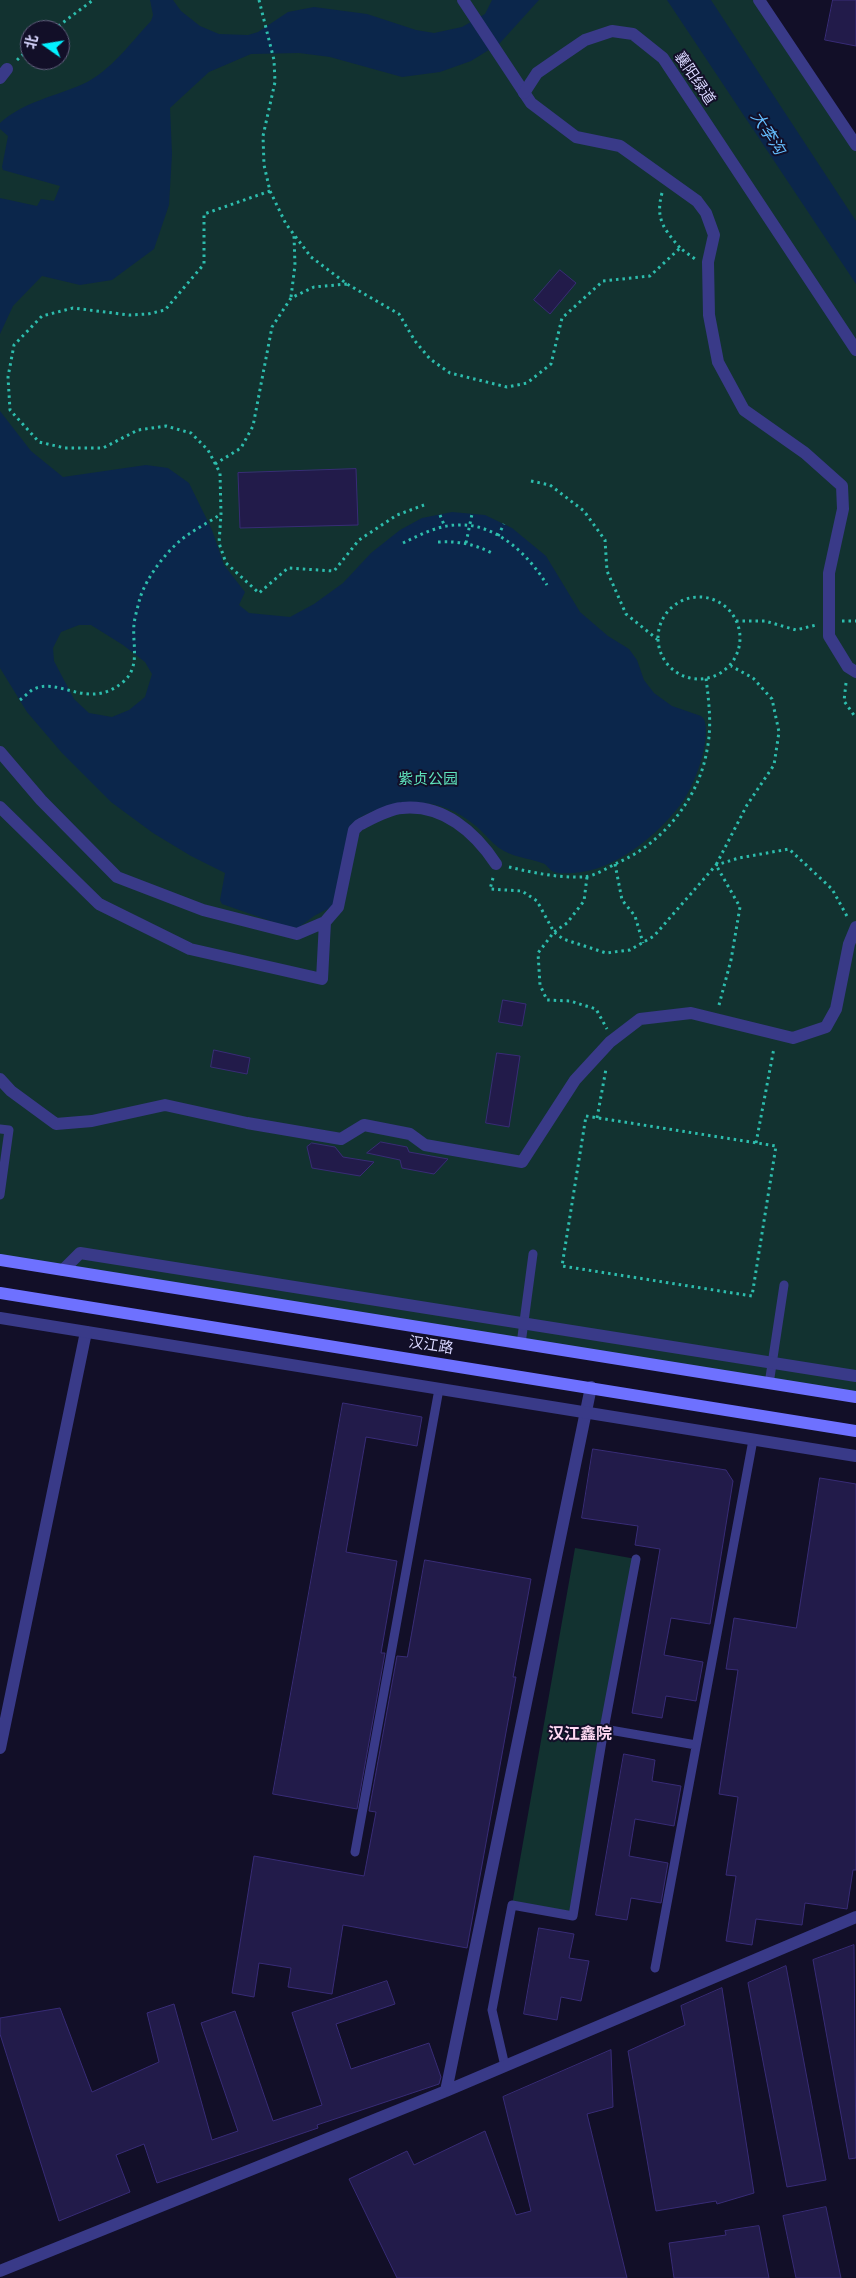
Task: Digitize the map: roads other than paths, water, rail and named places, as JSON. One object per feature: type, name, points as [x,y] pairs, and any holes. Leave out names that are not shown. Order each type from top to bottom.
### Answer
[{"type":"main road","name":"汉江路","points":[[0,1260],[856,1397]]},
{"type":"main road","name":"汉江路","points":[[0,1293],[856,1431]]},
{"type":"street","points":[[758,0],[856,145]]},
{"type":"street","points":[[466,4],[531,103],[576,137],[620,146],[697,200],[706,213],[714,235],[708,262],[709,315],[718,362],[744,410],[805,453],[842,486],[843,509],[829,574],[829,636],[852,669]]},
{"type":"street","name":"襄阳绿道","points":[[524,93],[538,73],[585,40],[612,30],[633,34],[663,58],[856,350]]},
{"type":"street","points":[[0,752],[41,800],[117,877],[203,910],[298,934],[325,922],[340,902],[351,835],[354,830],[359,825],[401,808],[435,811],[463,826],[483,845],[496,864]]},
{"type":"street","points":[[0,807],[99,904],[190,949],[322,978],[325,922]]},
{"type":"street","points":[[0,1079],[10,1091],[56,1124],[92,1121],[165,1105],[239,1121],[341,1139],[364,1125],[410,1134],[425,1146],[522,1162],[575,1080],[610,1042],[640,1019],[691,1013],[793,1038],[826,1027],[836,1009],[855,928]]},
{"type":"street","points":[[63,1270],[80,1253],[856,1376]]},
{"type":"street","points":[[0,1318],[856,1456]]},
{"type":"street","points":[[0,1748],[86,1332]]},
{"type":"street","points":[[446,2091],[590,1387]]},
{"type":"street","points":[[0,2271],[446,2091],[856,1917]]},
{"type":"lane","points":[[0,1129],[9,1130],[0,1188]]},
{"type":"lane","points":[[521,1344],[533,1254]]},
{"type":"lane","points":[[769,1384],[784,1286]]},
{"type":"lane","points":[[355,1852],[439,1389]]},
{"type":"lane","points":[[655,1968],[753,1440]]},
{"type":"lane","points":[[505,2066],[492,2010],[512,1905],[573,1916],[604,1729],[636,1559]]},
{"type":"lane","points":[[604,1729],[696,1745]]},
{"type":"water","points":[[150,0],[173,0],[181,11],[200,26],[219,34],[248,35],[258,32],[288,12],[314,7],[367,14],[416,30],[434,33],[462,27],[485,14],[492,0],[539,0],[500,43],[471,61],[440,72],[402,77],[330,57],[299,53],[251,54],[209,72],[170,108],[172,154],[169,205],[154,249],[112,280],[80,285],[42,276],[13,306],[0,334],[0,198],[37,206],[41,199],[54,201],[60,186],[3,170],[8,136],[0,129],[0,123],[29,105],[83,84],[103,72],[151,21],[153,15]]},
{"type":"water","name":"大李沟","points":[[667,0],[711,0],[856,221],[856,284]]},
{"type":"water","points":[[0,411],[31,451],[63,477],[146,465],[168,468],[189,483],[212,530],[224,565],[245,592],[239,605],[249,613],[290,617],[314,604],[343,583],[371,553],[400,530],[422,518],[452,512],[485,515],[512,528],[546,556],[580,612],[608,636],[629,649],[637,660],[644,680],[654,693],[672,706],[701,716],[704,719],[706,739],[696,775],[681,804],[660,828],[647,839],[619,859],[604,866],[588,871],[556,873],[544,864],[504,851],[467,819],[446,808],[423,803],[399,804],[366,814],[350,826],[335,905],[314,916],[298,928],[288,927],[222,904],[220,900],[225,873],[191,856],[153,833],[111,802],[62,753],[27,712],[0,668]],"holes":[[[79,625],[91,625],[123,645],[145,662],[152,674],[145,697],[129,710],[112,717],[89,713],[74,699],[54,661],[53,648],[61,632]]]},
{"type":"district","name":"汉江鑫院","points":[[580,1734]]},
{"type":"park label","name":"紫贞公园","points":[[428,779]]}]
